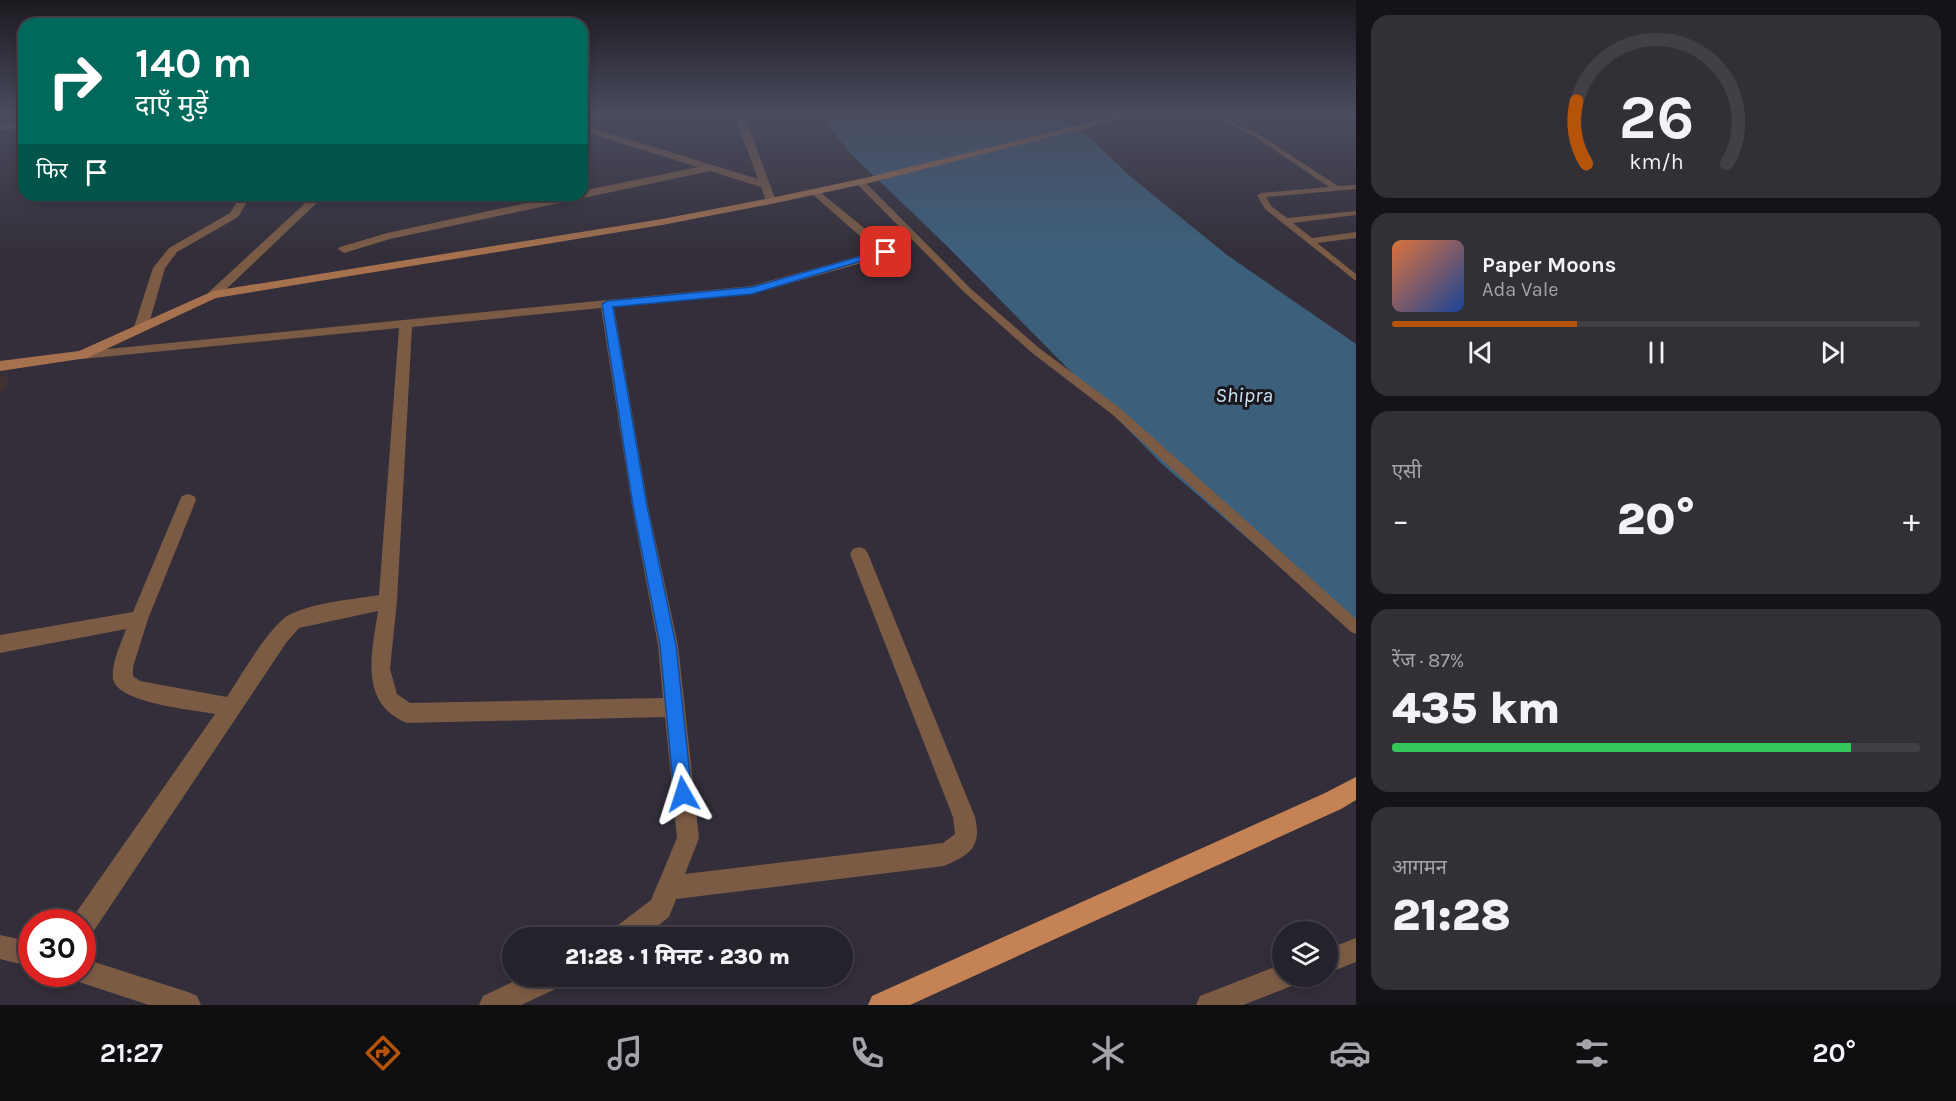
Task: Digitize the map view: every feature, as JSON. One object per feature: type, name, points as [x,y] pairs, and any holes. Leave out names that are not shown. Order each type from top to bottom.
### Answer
[{"type":"main road","points":[[0,366],[82,355],[213,295],[662,222],[865,181],[945,161]]},
{"type":"main road","points":[[881,1005],[1333,801],[1356,788]]},
{"type":"street","points":[[689,161],[765,185]]},
{"type":"street","points":[[756,161],[771,201]]},
{"type":"street","points":[[588,193],[712,168]]},
{"type":"street","points":[[82,355],[752,290],[886,252],[815,191]]},
{"type":"street","points":[[141,327],[159,268],[173,250],[234,215],[242,201]]},
{"type":"street","points":[[213,295],[314,201]]},
{"type":"street","points":[[344,249],[387,236],[552,201]]},
{"type":"street","points":[[607,304],[640,506],[668,645],[688,838],[660,908],[636,927]]},
{"type":"street","points":[[406,323],[388,601],[380,669],[388,700],[407,713],[674,706]]},
{"type":"street","points":[[188,500],[139,619],[123,667],[123,680],[135,689],[231,707]]},
{"type":"street","points":[[668,888],[944,854],[962,845],[968,834],[964,817],[859,554]]},
{"type":"street","points":[[94,909],[279,637],[293,622],[315,615],[388,601]]},
{"type":"street","points":[[0,644],[139,619]]},
{"type":"street","points":[[0,947],[18,952]]},
{"type":"street","points":[[1338,957],[1356,950]]},
{"type":"street","points":[[96,975],[188,1005]]},
{"type":"street","points":[[1209,1005],[1272,981]]},
{"type":"street","points":[[492,1005],[531,987]]},
{"type":"lane","points":[[1295,161],[1336,188]]},
{"type":"lane","points":[[865,181],[968,291],[1035,350],[1117,412],[1356,628]]},
{"type":"lane","points":[[1356,187],[1261,195],[1268,207],[1356,278]]},
{"type":"lane","points":[[1286,221],[1356,213]]},
{"type":"lane","points":[[1310,241],[1356,235]]},
{"type":"lane","points":[[1343,267],[1356,266]]},
{"type":"water","name":"Shipra","points":[[858,161],[1114,161],[1227,255],[1356,344],[1356,629],[1308,591],[1162,464],[948,247]]},
{"type":"route","points":[[683,794],[668,645],[640,506],[607,304],[752,290],[886,252]]}]
